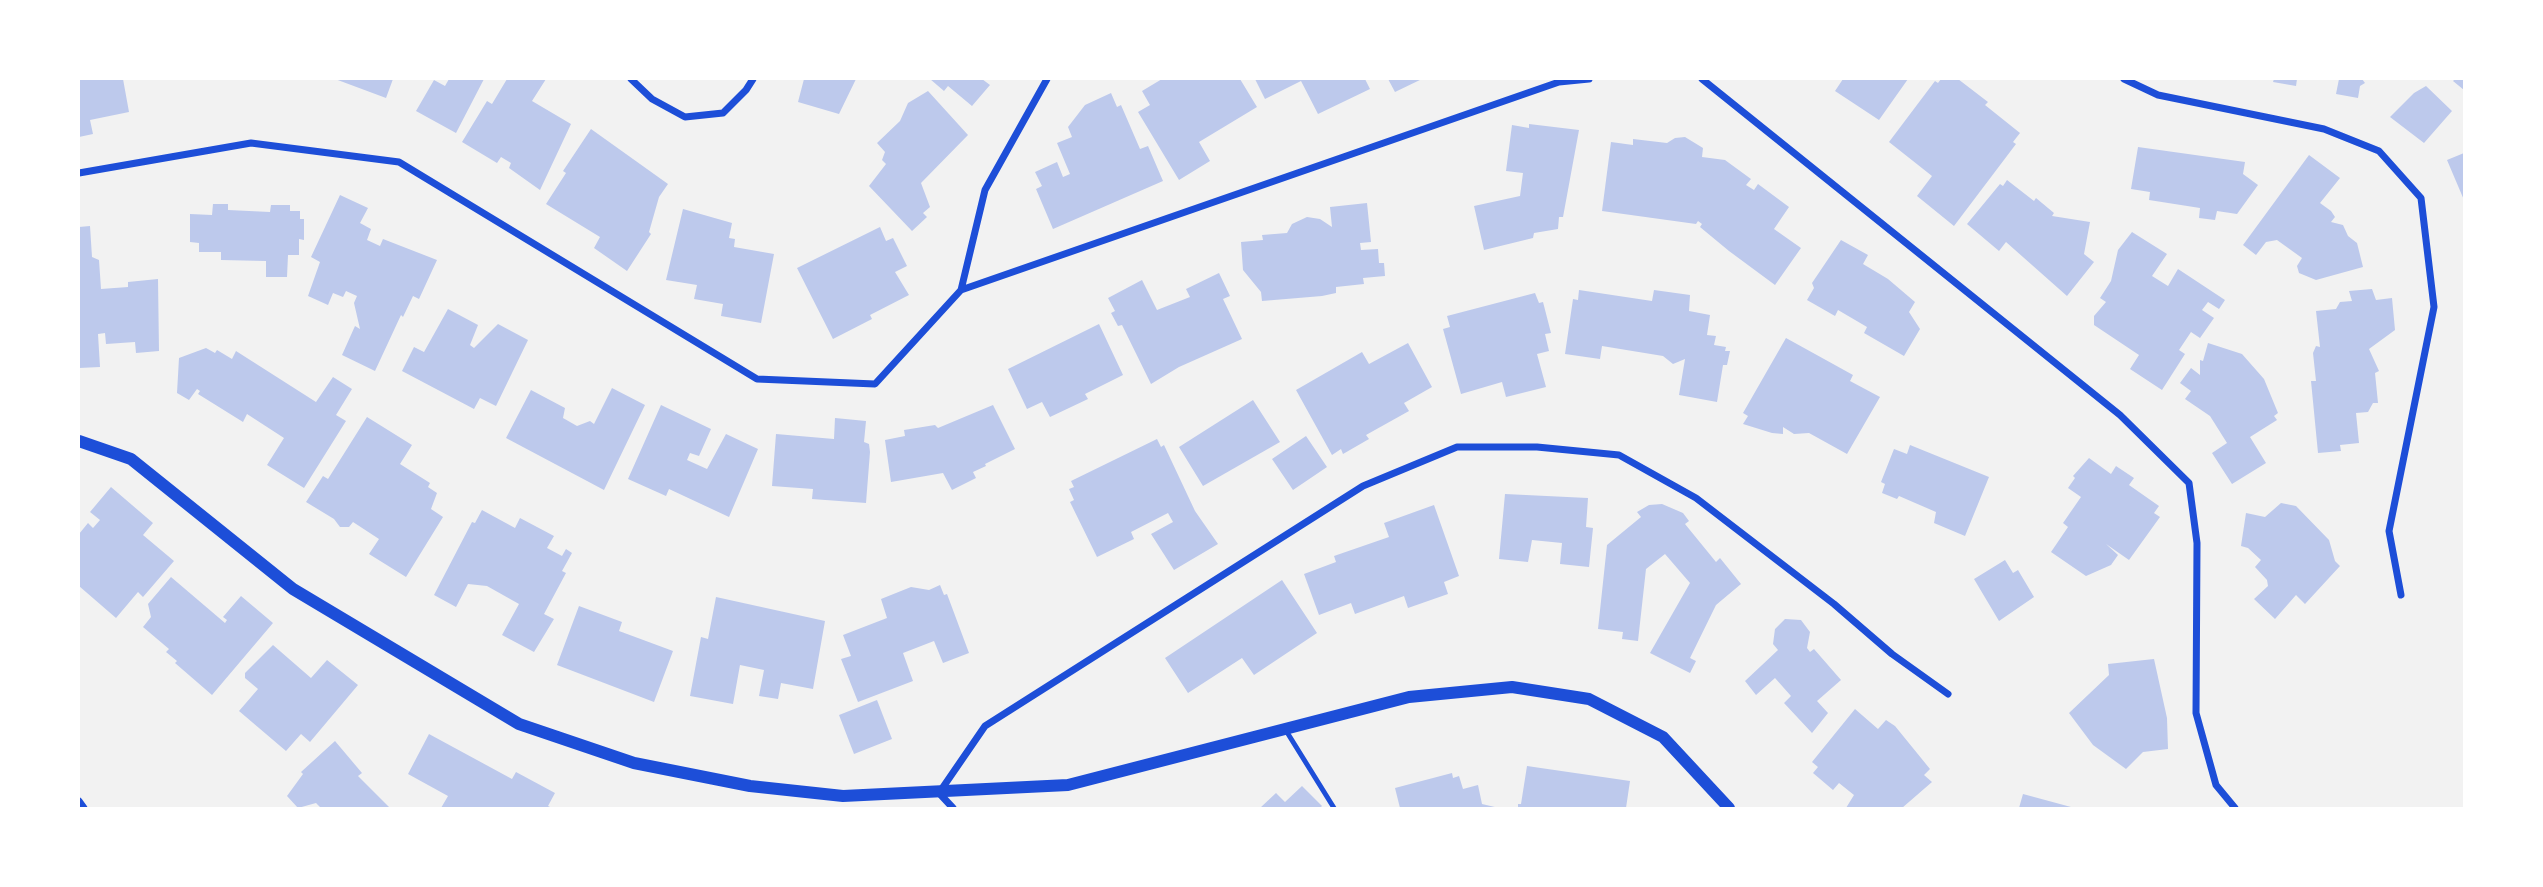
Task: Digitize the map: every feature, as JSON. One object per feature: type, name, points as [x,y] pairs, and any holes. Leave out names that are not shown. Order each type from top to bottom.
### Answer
[{"type":"street","points":[[631,79],[652,99],[685,117],[723,113],[753,79]]},
{"type":"street","points":[[961,290],[985,190],[1047,79]]},
{"type":"street","points":[[79,173],[251,143],[398,162],[757,379],[875,384],[961,290],[1559,82],[1589,79]]},
{"type":"street","points":[[1702,79],[2120,415],[2189,483],[2197,542],[2196,713],[2216,785],[2235,808]]},
{"type":"street","points":[[2124,79],[2158,95],[2324,129],[2379,151],[2421,198],[2434,307],[2389,531],[2401,594]]},
{"type":"street","points":[[79,441],[131,459],[293,589],[519,724],[634,763],[750,786],[843,796],[1068,785],[1409,697],[1512,687],[1589,699],[1663,737],[1729,808]]},
{"type":"street","points":[[939,793],[985,726],[1363,486],[1457,447],[1537,447],[1619,455],[1696,498],[1834,604],[1892,654],[1948,694]]},
{"type":"street","points":[[939,793],[953,808]]},
{"type":"street","points":[[79,801],[83,808]]},
{"type":"lane","points":[[1285,729],[1334,808]]},
{"type":"building","points":[[79,79],[123,79],[129,112],[90,120],[93,134],[79,137]]},
{"type":"building","points":[[335,79],[393,79],[386,98]]},
{"type":"building","points":[[449,79],[484,79],[456,133],[416,111],[434,80],[445,86]]},
{"type":"building","points":[[507,79],[546,79],[532,101],[571,124],[540,190],[509,168],[511,163],[501,157],[497,163],[462,142],[487,101],[492,104]]},
{"type":"building","points":[[804,79],[856,79],[839,114],[798,102]]},
{"type":"building","points":[[930,79],[982,79],[990,85],[972,106],[948,86],[944,91]]},
{"type":"building","points":[[1162,79],[1240,79],[1257,107],[1199,142],[1210,161],[1179,180],[1138,112],[1150,105],[1142,91]]},
{"type":"building","points":[[1255,79],[1365,79],[1370,89],[1318,114],[1301,81],[1265,99]]},
{"type":"building","points":[[1388,79],[1422,79],[1395,92]]},
{"type":"building","points":[[1843,79],[1908,79],[1879,120],[1835,91]]},
{"type":"building","points":[[1941,79],[1958,79],[1988,102],[1985,105],[2020,133],[2013,142],[2016,144],[1954,226],[1917,196],[1932,176],[1889,142],[1935,81],[1938,83]]},
{"type":"building","points":[[2274,79],[2297,79],[2296,86],[2273,82]]},
{"type":"building","points":[[2339,79],[2362,79],[2365,83],[2360,86],[2358,98],[2336,94]]},
{"type":"building","points":[[2464,79],[2464,90],[2453,81]]},
{"type":"building","points":[[2426,86],[2452,111],[2424,143],[2390,117],[2414,93]]},
{"type":"building","points":[[928,91],[968,135],[921,183],[930,207],[923,213],[927,217],[912,231],[869,186],[886,164],[882,160],[885,152],[877,143],[900,121],[908,103]]},
{"type":"building","points":[[1111,93],[1117,107],[1121,105],[1140,149],[1148,146],[1163,181],[1053,229],[1036,189],[1042,186],[1035,172],[1057,162],[1063,177],[1070,174],[1057,143],[1072,137],[1068,127],[1085,105]]},
{"type":"building","points":[[1529,124],[1579,130],[1563,217],[1559,217],[1558,229],[1534,233],[1533,238],[1484,250],[1474,206],[1520,196],[1523,173],[1506,171],[1512,125],[1529,128]]},
{"type":"building","points":[[591,129],[668,184],[659,197],[649,232],[651,234],[627,271],[594,248],[600,237],[546,204],[566,173],[563,171]]},
{"type":"building","points":[[1685,137],[1703,148],[1702,157],[1725,160],[1751,179],[1746,185],[1754,190],[1758,184],[1789,207],[1774,229],[1801,248],[1775,285],[1700,227],[1702,224],[1698,221],[1696,224],[1602,211],[1611,142],[1633,145],[1633,139],[1667,143],[1675,138]]},
{"type":"building","points":[[2138,147],[2245,162],[2243,174],[2258,185],[2237,214],[2217,211],[2215,220],[2199,218],[2200,208],[2149,200],[2150,192],[2131,189]]},
{"type":"building","points":[[2464,153],[2464,200],[2447,160]]},
{"type":"building","points":[[2309,155],[2340,178],[2320,203],[2335,217],[2331,222],[2343,225],[2348,236],[2357,243],[2363,267],[2316,280],[2299,273],[2297,266],[2302,258],[2277,240],[2266,242],[2256,255],[2243,245]]},
{"type":"building","points":[[2007,180],[2034,201],[2036,198],[2054,213],[2052,216],[2090,222],[2084,254],[2094,262],[2067,296],[2006,242],[1999,251],[1967,224],[2000,184],[2003,186]]},
{"type":"building","points":[[340,195],[368,208],[360,223],[371,229],[367,240],[380,246],[383,239],[437,260],[419,299],[413,296],[403,317],[401,315],[375,371],[342,355],[355,326],[360,329],[354,303],[357,296],[346,291],[343,297],[333,293],[328,305],[308,296],[320,262],[311,257]]},
{"type":"building","points":[[1367,203],[1371,242],[1360,243],[1361,250],[1378,249],[1379,263],[1384,263],[1385,276],[1363,278],[1364,284],[1336,287],[1336,293],[1322,296],[1262,301],[1261,292],[1243,270],[1241,242],[1263,240],[1262,235],[1287,233],[1292,224],[1307,217],[1320,219],[1332,227],[1330,207]]},
{"type":"building","points":[[213,204],[228,204],[228,210],[270,212],[271,205],[290,205],[290,211],[300,211],[300,219],[304,219],[304,240],[299,239],[299,255],[288,255],[287,277],[266,277],[266,261],[221,260],[221,252],[199,252],[199,243],[190,242],[190,214],[212,215]]},
{"type":"building","points":[[683,209],[732,223],[729,238],[735,239],[734,247],[774,254],[761,323],[721,316],[723,304],[694,299],[697,285],[666,280]]},
{"type":"building","points":[[90,226],[92,257],[99,260],[101,289],[128,287],[128,282],[158,279],[159,351],[136,353],[135,342],[106,344],[105,333],[98,334],[100,367],[79,368],[79,227]]},
{"type":"building","points":[[880,227],[886,241],[893,238],[907,266],[895,272],[909,295],[870,315],[872,319],[833,339],[797,268]]},
{"type":"building","points":[[2132,232],[2167,254],[2152,276],[2168,286],[2178,269],[2225,300],[2219,309],[2208,302],[2202,310],[2214,318],[2200,338],[2191,332],[2179,350],[2185,354],[2162,390],[2130,369],[2139,355],[2094,325],[2094,316],[2106,302],[2100,298],[2111,281],[2118,250]]},
{"type":"building","points":[[1841,240],[1868,255],[1863,264],[1888,279],[1915,302],[1909,312],[1920,329],[1904,356],[1864,333],[1867,327],[1838,310],[1835,316],[1807,300],[1814,288],[1812,283]]},
{"type":"building","points":[[1219,273],[1230,296],[1223,299],[1242,339],[1179,367],[1151,384],[1122,325],[1118,326],[1111,313],[1115,311],[1108,298],[1142,280],[1157,310],[1190,297],[1186,289]]},
{"type":"building","points":[[2372,289],[2376,300],[2392,298],[2395,330],[2369,349],[2379,371],[2375,373],[2378,403],[2373,403],[2368,412],[2356,413],[2359,443],[2340,445],[2341,451],[2318,453],[2311,381],[2316,381],[2313,353],[2316,346],[2320,347],[2316,311],[2336,309],[2340,302],[2352,301],[2349,291]]},
{"type":"building","points":[[1579,290],[1652,301],[1654,290],[1690,295],[1689,311],[1710,315],[1707,335],[1716,336],[1714,345],[1726,347],[1725,351],[1730,351],[1727,365],[1723,365],[1717,402],[1679,395],[1685,359],[1673,364],[1663,356],[1602,346],[1600,359],[1565,354],[1573,299],[1578,300]]},
{"type":"building","points":[[1535,293],[1539,303],[1543,302],[1551,333],[1545,334],[1549,351],[1537,354],[1546,387],[1506,397],[1502,382],[1461,394],[1443,329],[1450,327],[1447,316]]},
{"type":"building","points":[[448,309],[478,325],[470,345],[474,348],[498,324],[528,340],[496,406],[480,398],[474,409],[402,371],[414,347],[424,352]]},
{"type":"building","points":[[1099,324],[1123,375],[1085,394],[1088,399],[1050,417],[1042,402],[1027,409],[1008,369]]},
{"type":"building","points":[[1786,338],[1853,375],[1850,381],[1880,397],[1847,454],[1809,433],[1794,434],[1783,427],[1783,434],[1772,433],[1743,424],[1748,416],[1743,413]]},
{"type":"building","points":[[1408,343],[1432,387],[1404,403],[1409,411],[1366,435],[1369,439],[1343,454],[1341,449],[1332,455],[1296,390],[1362,352],[1369,364]]},
{"type":"building","points":[[2208,343],[2242,354],[2264,379],[2278,413],[2274,416],[2277,420],[2250,437],[2266,463],[2232,484],[2212,453],[2227,443],[2210,416],[2185,399],[2191,391],[2180,383],[2191,368],[2200,375],[2200,360],[2203,361]]},
{"type":"building","points":[[206,348],[215,353],[217,350],[232,359],[236,351],[316,402],[333,377],[352,389],[336,415],[346,421],[304,488],[267,465],[284,438],[247,414],[243,422],[198,394],[200,391],[197,389],[189,400],[177,393],[179,358]]},
{"type":"building","points":[[612,388],[645,405],[604,490],[506,438],[531,390],[565,408],[563,418],[577,426],[590,421],[594,424]]},
{"type":"building","points":[[1253,400],[1280,442],[1203,486],[1179,447]]},
{"type":"building","points":[[661,405],[711,429],[699,456],[690,453],[687,460],[707,469],[726,434],[758,449],[729,517],[669,489],[666,496],[628,479]]},
{"type":"building","points":[[993,405],[1015,449],[985,464],[986,466],[973,472],[976,478],[952,490],[943,473],[891,482],[885,440],[905,436],[904,430],[935,425],[938,428]]},
{"type":"building","points":[[367,417],[412,445],[400,464],[430,483],[428,487],[437,493],[431,509],[443,517],[406,577],[369,554],[379,539],[353,522],[349,527],[340,527],[334,519],[306,502],[323,476],[328,479]]},
{"type":"building","points":[[835,418],[866,421],[864,442],[869,444],[870,452],[866,503],[812,499],[813,489],[772,486],[776,434],[834,439]]},
{"type":"building","points":[[1306,436],[1327,467],[1293,490],[1272,459]]},
{"type":"building","points":[[1157,439],[1161,447],[1164,445],[1195,511],[1218,544],[1174,570],[1151,534],[1173,522],[1168,513],[1131,532],[1134,539],[1097,557],[1070,502],[1074,500],[1069,489],[1074,487],[1071,481]]},
{"type":"building","points":[[1910,445],[1989,477],[1965,536],[1934,523],[1936,512],[1899,496],[1897,499],[1882,493],[1885,484],[1881,482],[1894,449],[1907,454]]},
{"type":"building","points":[[2089,458],[2111,474],[2116,466],[2134,478],[2129,485],[2159,506],[2154,513],[2160,517],[2129,560],[2106,544],[2118,555],[2111,565],[2086,576],[2051,552],[2068,527],[2063,523],[2081,497],[2068,488],[2075,478],[2073,476]]},
{"type":"building","points":[[111,487],[153,523],[143,535],[174,561],[143,597],[138,592],[116,618],[79,586],[79,534],[88,523],[93,528],[100,520],[90,512]]},
{"type":"building","points":[[1505,494],[1588,498],[1586,527],[1593,528],[1589,567],[1560,564],[1562,543],[1532,540],[1528,562],[1499,559]]},
{"type":"building","points":[[2281,503],[2296,506],[2329,540],[2335,561],[2340,566],[2305,604],[2296,595],[2275,619],[2254,599],[2268,586],[2267,580],[2255,567],[2261,560],[2248,548],[2241,546],[2246,513],[2265,517]]},
{"type":"building","points":[[1662,504],[1683,513],[1689,521],[1685,524],[1716,562],[1720,558],[1741,584],[1716,605],[1690,658],[1696,661],[1690,673],[1650,653],[1690,583],[1665,554],[1646,569],[1638,641],[1622,639],[1623,632],[1598,629],[1607,545],[1641,517],[1637,512],[1649,505]]},
{"type":"building","points":[[1434,505],[1459,576],[1444,582],[1448,594],[1408,608],[1404,596],[1355,614],[1351,603],[1319,615],[1304,574],[1336,562],[1334,556],[1389,537],[1384,523]]},
{"type":"building","points":[[482,510],[515,528],[520,518],[554,536],[547,548],[562,556],[566,549],[572,553],[562,571],[566,573],[544,614],[554,619],[534,652],[502,635],[519,604],[487,586],[468,584],[456,607],[434,595],[472,522],[475,523]]},
{"type":"building","points":[[2005,560],[2013,573],[2018,570],[2034,597],[1999,621],[1974,579]]},
{"type":"building","points":[[171,577],[225,623],[227,620],[223,617],[241,596],[273,623],[212,695],[175,663],[177,661],[166,652],[169,649],[143,627],[151,617],[148,604]]},
{"type":"building","points":[[1282,580],[1317,633],[1254,675],[1242,658],[1188,693],[1165,658]]},
{"type":"building","points":[[940,585],[944,595],[947,594],[969,653],[943,663],[934,641],[903,653],[913,681],[858,702],[841,659],[851,656],[843,635],[887,618],[881,599],[911,587],[929,590]]},
{"type":"building","points":[[716,597],[825,621],[813,689],[781,683],[778,699],[759,696],[764,670],[740,665],[733,704],[690,696],[701,637],[708,639]]},
{"type":"building","points":[[579,606],[622,622],[619,631],[673,651],[654,702],[557,665]]},
{"type":"building","points":[[1785,619],[1801,620],[1810,632],[1807,648],[1810,652],[1814,649],[1841,680],[1817,701],[1828,713],[1812,733],[1784,703],[1791,696],[1775,678],[1756,695],[1745,681],[1778,650],[1773,644],[1775,629]]},
{"type":"building","points":[[273,645],[311,678],[327,660],[358,685],[310,742],[301,734],[286,751],[239,711],[258,689],[245,678],[245,673]]},
{"type":"building","points":[[2154,659],[2167,718],[2168,749],[2143,752],[2126,769],[2093,745],[2069,713],[2109,675],[2108,664]]},
{"type":"building","points":[[877,700],[892,739],[854,754],[839,715]]},
{"type":"building","points":[[1855,709],[1878,729],[1886,720],[1895,726],[1930,769],[1924,775],[1932,782],[1902,808],[1846,808],[1854,795],[1839,783],[1833,790],[1813,773],[1818,767],[1812,762]]},
{"type":"building","points":[[429,734],[512,779],[516,772],[555,793],[548,806],[552,808],[441,808],[448,796],[408,774]]},
{"type":"building","points":[[335,741],[362,773],[358,776],[390,808],[321,808],[316,803],[298,808],[287,796],[303,774],[301,772]]},
{"type":"building","points":[[1527,766],[1630,781],[1626,808],[1518,808]]},
{"type":"building","points":[[1452,773],[1453,778],[1459,776],[1463,789],[1478,785],[1482,804],[1499,808],[1400,808],[1395,788]]},
{"type":"building","points":[[1302,786],[1322,806],[1320,808],[1260,808],[1276,793],[1285,802]]},
{"type":"building","points":[[2023,794],[2071,807],[2071,808],[2019,808]]}]
